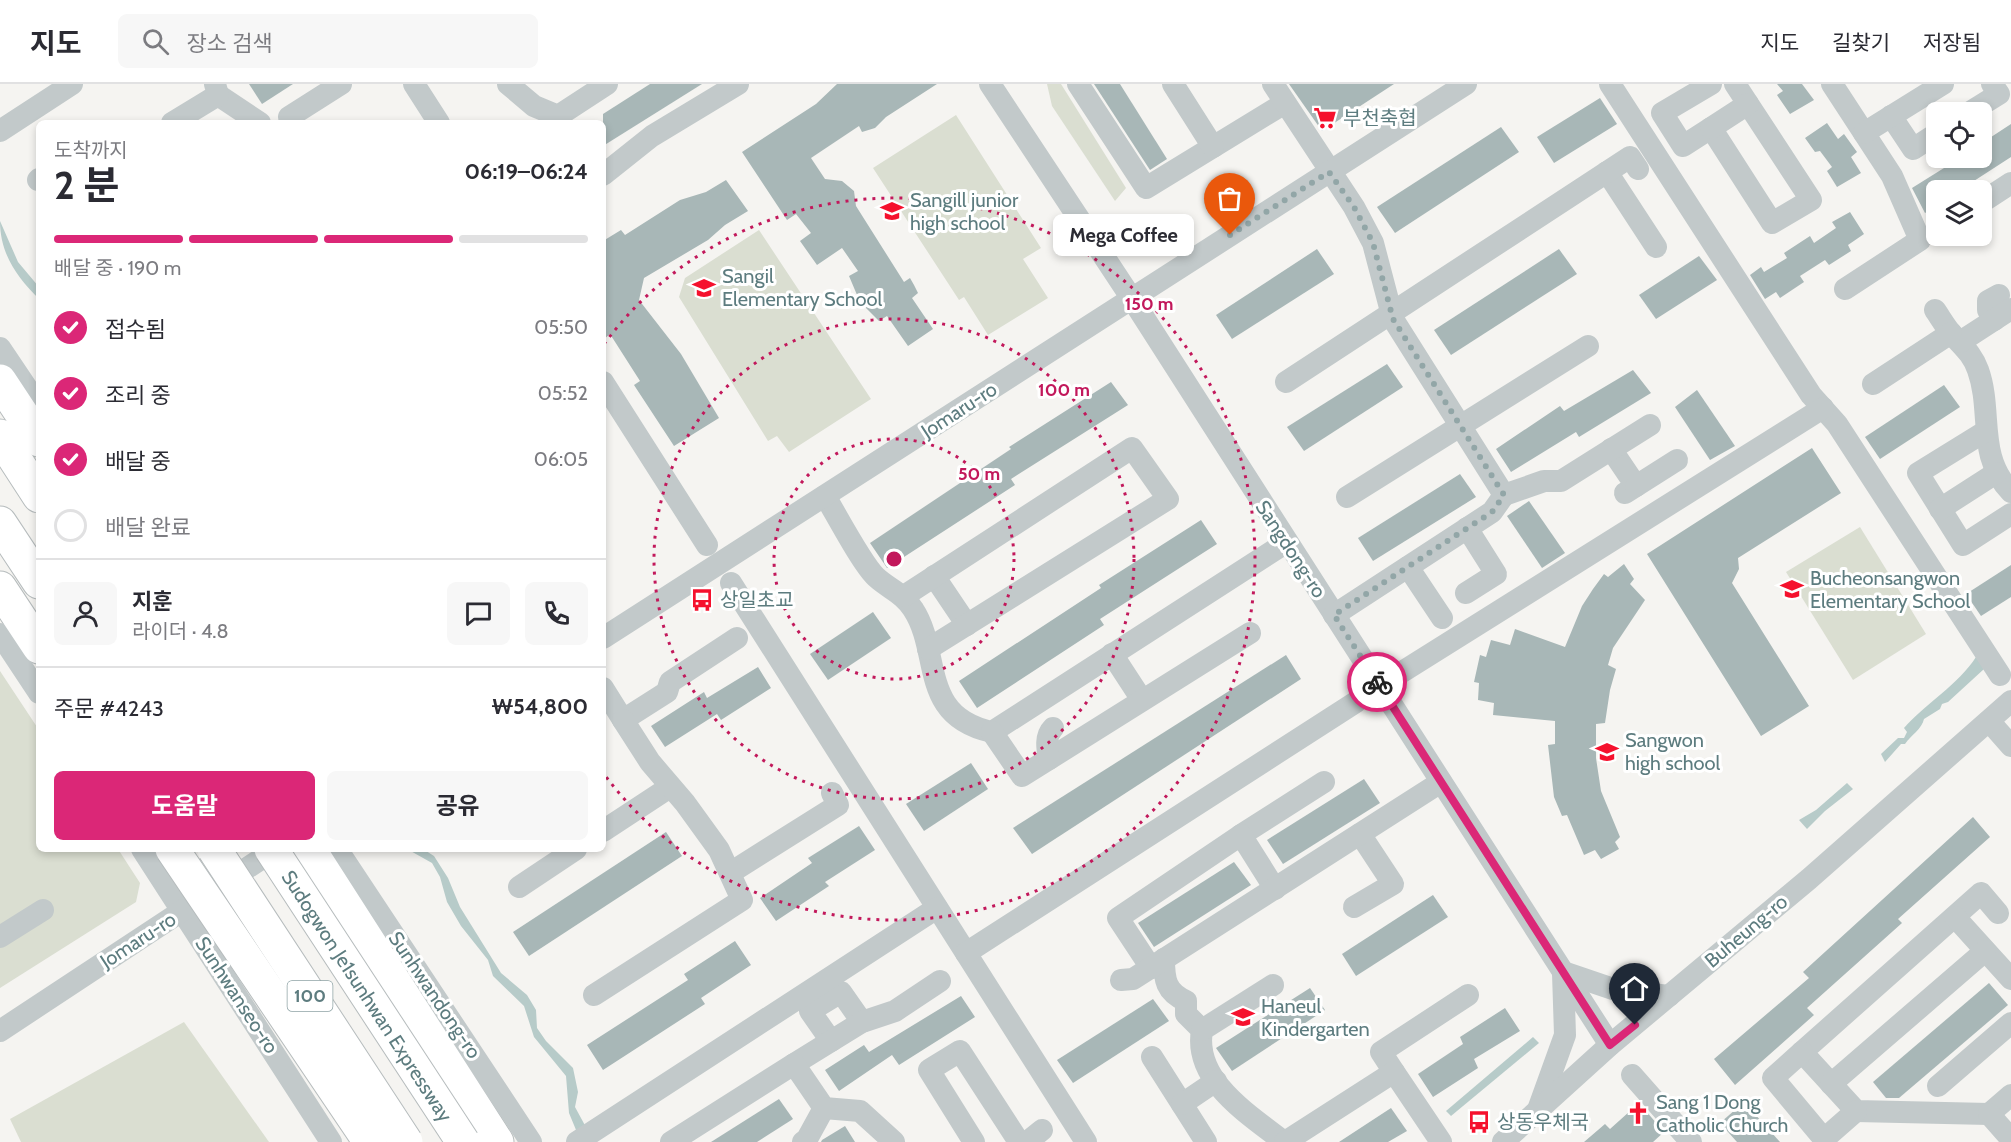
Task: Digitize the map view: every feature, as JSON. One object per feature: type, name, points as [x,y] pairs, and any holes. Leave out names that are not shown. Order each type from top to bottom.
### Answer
[{"type":"highway","points":[[0,381],[36,435]]},
{"type":"highway","points":[[0,436],[36,490]]},
{"type":"highway","points":[[0,523],[36,577]]},
{"type":"highway","points":[[0,588],[36,642]]},
{"type":"highway","points":[[174,852],[370,1142]]},
{"type":"highway","name":"100","points":[[216,852],[406,1142]]},
{"type":"highway","name":"Sudogwon Je1sunhwan Expressway","points":[[273,852],[463,1142]]},
{"type":"highway","points":[[311,852],[497,1142]]},
{"type":"street","points":[[0,131],[72,84]]},
{"type":"street","points":[[285,120],[341,84]]},
{"type":"street","points":[[414,84],[437,120]]},
{"type":"street","points":[[517,87],[534,106],[561,119],[607,84]]},
{"type":"street","points":[[606,173],[652,136],[738,84]]},
{"type":"street","name":"Sangdong-ro","points":[[990,84],[1132,299],[1610,1045]]},
{"type":"street","points":[[1078,84],[1146,188],[1285,103]]},
{"type":"street","points":[[1173,84],[1213,147]]},
{"type":"street","points":[[1273,84],[1354,207],[1373,243],[1390,313],[1504,495]]},
{"type":"street","name":"Jomaru-ro","points":[[606,636],[1466,84]]},
{"type":"street","points":[[1610,84],[1811,395],[1837,424],[2000,675]]},
{"type":"street","points":[[1711,84],[1662,113],[1683,146],[1748,104]]},
{"type":"street","points":[[1711,128],[1772,223],[1812,200],[1735,84]]},
{"type":"street","points":[[1832,84],[1926,232]]},
{"type":"street","points":[[1864,133],[1943,84]]},
{"type":"street","points":[[1986,102],[1999,94],[1992,84]]},
{"type":"street","points":[[176,120],[216,90],[256,120]]},
{"type":"street","points":[[1891,116],[1913,149],[1926,141]]},
{"type":"street","points":[[1286,382],[1630,157],[1638,169]]},
{"type":"street","points":[[1607,172],[1656,248]]},
{"type":"street","points":[[1992,195],[2011,183]]},
{"type":"street","points":[[1845,289],[1926,236]]},
{"type":"street","points":[[1873,384],[2001,308]]},
{"type":"street","points":[[1935,310],[1972,355],[1979,373],[1986,431],[1996,473],[2011,492]]},
{"type":"street","points":[[1347,497],[1588,346]]},
{"type":"street","points":[[0,348],[36,402]]},
{"type":"street","points":[[606,387],[707,545]]},
{"type":"street","points":[[1402,672],[1823,408]]},
{"type":"street","points":[[1334,615],[1492,512],[1504,495],[1544,481],[1561,481],[1650,425]]},
{"type":"street","points":[[1986,431],[1918,473],[1940,508],[1954,544],[2011,514]]},
{"type":"street","points":[[904,596],[1132,448],[1168,499],[928,649]]},
{"type":"street","points":[[1611,449],[1631,490],[1677,460]]},
{"type":"street","points":[[1940,508],[1996,473]]},
{"type":"street","points":[[825,496],[875,576],[904,596],[915,612],[928,649],[937,688],[946,703],[959,717],[978,729],[992,732],[1022,777],[1250,633]]},
{"type":"street","points":[[1466,593],[1496,574],[1467,528]]},
{"type":"street","points":[[992,732],[1287,542]]},
{"type":"street","points":[[1408,567],[1442,618]]},
{"type":"street","points":[[934,576],[957,593],[966,625]]},
{"type":"street","points":[[731,583],[1086,1142]]},
{"type":"street","points":[[0,634],[36,688]]},
{"type":"street","points":[[623,720],[667,692],[670,682],[737,639]]},
{"type":"street","points":[[1112,654],[1142,700]]},
{"type":"street","points":[[594,995],[742,900],[719,850],[650,762],[606,693]]},
{"type":"street","name":"Buheung-ro","points":[[1503,1142],[1610,1045],[1809,879],[2011,701]]},
{"type":"street","points":[[966,953],[1356,702]]},
{"type":"street","points":[[1989,721],[2011,746]]},
{"type":"street","points":[[1049,759],[1047,745],[1049,732],[1053,728]]},
{"type":"street","points":[[1202,1030],[1192,1023],[1186,1014],[1192,996],[1168,989],[1158,964],[1118,918],[1324,782]]},
{"type":"street","points":[[1121,980],[1134,979],[1441,782]]},
{"type":"street","points":[[606,829],[670,787]]},
{"type":"street","points":[[730,873],[838,805],[832,793]]},
{"type":"street","points":[[1354,908],[1398,881],[1360,834]]},
{"type":"street","points":[[1241,835],[1275,889]]},
{"type":"street","name":"Sunhwanseo-ro","points":[[144,852],[331,1142]]},
{"type":"street","name":"Jomaru-ro","points":[[0,1031],[271,852]]},
{"type":"street","name":"Sunhwandong-ro","points":[[339,852],[531,1142]]},
{"type":"street","points":[[519,887],[572,852]]},
{"type":"street","points":[[1998,913],[1981,893],[1773,1078],[1824,1139],[1856,1112],[1989,1114],[2011,1095]]},
{"type":"street","points":[[577,1142],[938,908]]},
{"type":"street","points":[[0,938],[43,910]]},
{"type":"street","points":[[1955,916],[2011,979]]},
{"type":"street","points":[[1831,1084],[1985,951]]},
{"type":"street","points":[[1538,1111],[1565,1035],[1563,972],[1616,990],[1669,996]]},
{"type":"street","points":[[671,1142],[862,1022],[895,1011],[940,981]]},
{"type":"street","points":[[1273,985],[1202,1030],[1199,1046],[1216,1082],[1242,1109],[1284,1142],[1394,1072]]},
{"type":"street","points":[[831,1041],[810,1011],[841,992],[862,1022]]},
{"type":"street","points":[[1441,1142],[1381,1052],[1468,995]]},
{"type":"street","points":[[1938,1086],[2011,1023]]},
{"type":"street","points":[[974,1142],[929,1070],[960,1051],[1019,1142]]},
{"type":"street","points":[[1802,1052],[1856,1112]]},
{"type":"street","points":[[1152,1057],[1206,1142]]},
{"type":"street","points":[[794,1064],[824,1108]]},
{"type":"street","points":[[1632,1075],[1691,1142]]},
{"type":"street","points":[[1182,1104],[1216,1082]]},
{"type":"street","points":[[803,1142],[807,1139],[824,1108]]},
{"type":"street","points":[[824,1108],[860,1111],[894,1142]]},
{"type":"street","points":[[1989,1114],[2011,1139]]},
{"type":"shaded area","points":[[1047,84],[1061,84],[1126,188],[1115,201],[1052,106]]},
{"type":"shaded area","points":[[956,115],[1041,248],[1023,259],[1048,298],[988,335],[964,297],[959,300],[873,168]]},
{"type":"shaded area","points":[[0,221],[18,262],[36,283],[36,296],[11,264],[1,233]]},
{"type":"shaded area","points":[[759,230],[871,399],[789,452],[777,436],[768,441],[679,297],[685,278]]},
{"type":"shaded area","points":[[1860,527],[1926,634],[1853,680],[1786,572]]},
{"type":"shaded area","points":[[1976,657],[1984,669],[1948,702],[1942,704],[1940,709],[1924,719],[1919,729],[1885,762],[1881,754],[1898,738],[1904,738],[1907,732],[1904,728],[1951,685]]},
{"type":"shaded area","points":[[0,671],[36,725],[36,852],[120,852],[140,883],[136,902],[0,988]]},
{"type":"shaded area","points":[[1847,783],[1853,789],[1807,829],[1799,820],[1816,810]]},
{"type":"shaded area","points":[[412,852],[428,852],[434,856],[448,878],[460,907],[501,973],[527,995],[536,1010],[537,1028],[546,1041],[573,1068],[578,1092],[575,1107],[594,1142],[581,1142],[569,1113],[566,1076],[534,1037],[524,1006],[493,976],[488,960],[461,926],[447,902],[440,877],[432,863]]},
{"type":"shaded area","points":[[184,1022],[269,1142],[21,1142],[10,1119]]},
{"type":"shaded area","points":[[1533,1037],[1539,1043],[1451,1116],[1446,1111]]},
{"type":"building","points":[[249,84],[293,84],[262,104]]},
{"type":"building","points":[[650,84],[702,84],[606,144],[606,120],[603,120],[603,114]]},
{"type":"building","points":[[837,84],[937,84],[886,117],[875,128],[862,132],[859,126],[811,158],[825,179],[842,181],[854,191],[856,206],[904,282],[910,278],[914,285],[918,293],[912,298],[933,329],[908,346],[887,316],[879,321],[860,302],[849,276],[858,271],[842,248],[817,265],[800,241],[811,233],[796,214],[787,220],[742,152],[816,104]]},
{"type":"building","points":[[1094,84],[1120,84],[1167,159],[1150,170]]},
{"type":"building","points":[[1289,84],[1394,84],[1322,131]]},
{"type":"building","points":[[1777,84],[1802,84],[1814,100],[1790,114],[1777,95],[1783,91]]},
{"type":"building","points":[[1600,98],[1617,124],[1554,163],[1537,137]]},
{"type":"building","points":[[1827,123],[1838,139],[1844,134],[1857,152],[1851,157],[1861,173],[1837,187],[1827,171],[1832,167],[1820,151],[1815,152],[1805,138]]},
{"type":"building","points":[[2011,124],[2011,157],[1975,180],[1926,180],[1925,213],[1912,188],[1944,168],[1992,168],[1992,136]]},
{"type":"building","points":[[1501,127],[1519,152],[1395,233],[1377,207]]},
{"type":"building","points":[[726,180],[748,211],[725,225],[708,240],[644,278],[639,300],[681,354],[719,418],[674,446],[634,385],[640,381],[610,334],[606,337],[606,239],[621,230],[625,235],[680,200],[706,192]]},
{"type":"building","points":[[1850,212],[1864,234],[1848,245],[1851,251],[1829,265],[1825,260],[1800,276],[1804,282],[1780,298],[1776,292],[1765,299],[1750,275],[1761,267],[1764,272],[1787,258],[1784,253],[1810,236],[1814,243],[1836,228],[1832,222]]},
{"type":"building","points":[[1317,249],[1334,274],[1232,339],[1216,315]]},
{"type":"building","points":[[1559,249],[1577,274],[1451,355],[1434,330]]},
{"type":"building","points":[[1699,256],[1717,280],[1656,319],[1639,295]]},
{"type":"building","points":[[1387,364],[1403,387],[1304,451],[1287,427]]},
{"type":"building","points":[[1633,370],[1651,393],[1579,437],[1576,432],[1511,472],[1496,449],[1560,406],[1564,411]]},
{"type":"building","points":[[1111,382],[1128,405],[1011,479],[1015,485],[887,568],[870,543],[1011,449],[1009,447]]},
{"type":"building","points":[[1944,385],[1960,407],[1880,459],[1865,437]]},
{"type":"building","points":[[1697,390],[1735,446],[1710,460],[1675,407]]},
{"type":"building","points":[[1812,448],[1841,493],[1738,558],[1739,569],[1732,583],[1809,706],[1761,736],[1647,554]]},
{"type":"building","points":[[1460,474],[1476,497],[1373,561],[1358,538]]},
{"type":"building","points":[[1529,501],[1565,553],[1542,568],[1507,516]]},
{"type":"building","points":[[1201,520],[1217,544],[1100,619],[1104,625],[977,708],[959,681],[1101,588],[1099,585]]},
{"type":"building","points":[[1624,564],[1634,579],[1630,584],[1645,600],[1613,648],[1608,665],[1616,669],[1605,723],[1596,724],[1596,758],[1601,791],[1620,837],[1615,842],[1619,849],[1601,859],[1595,850],[1584,855],[1567,815],[1562,816],[1554,797],[1548,745],[1555,744],[1555,721],[1493,715],[1494,703],[1478,700],[1479,683],[1474,682],[1480,655],[1486,657],[1491,640],[1510,645],[1515,629],[1565,647],[1582,606],[1593,589],[1604,574],[1608,577]]},
{"type":"building","points":[[2011,565],[2011,597],[1981,616],[1966,594]]},
{"type":"building","points":[[873,612],[891,638],[828,680],[810,654]]},
{"type":"building","points":[[1286,655],[1301,679],[1032,854],[1013,828]]},
{"type":"building","points":[[758,667],[771,688],[721,720],[717,714],[665,747],[651,726],[704,692],[707,698]]},
{"type":"building","points":[[971,763],[988,789],[924,831],[906,804]]},
{"type":"building","points":[[1364,779],[1380,803],[1283,864],[1267,840]]},
{"type":"building","points":[[1973,817],[1990,837],[1898,919],[1902,923],[1807,1008],[1814,1015],[1735,1085],[1714,1059],[1809,978],[1803,972]]},
{"type":"building","points":[[859,826],[875,850],[825,882],[829,886],[776,921],[760,898],[812,863],[808,858]]},
{"type":"building","points":[[666,832],[682,856],[529,956],[513,932]]},
{"type":"building","points":[[1234,862],[1251,885],[1154,947],[1138,923]]},
{"type":"building","points":[[1433,895],[1448,917],[1356,976],[1342,954]]},
{"type":"building","points":[[735,941],[751,965],[701,998],[705,1004],[603,1070],[587,1045],[688,980],[684,974]]},
{"type":"building","points":[[1989,983],[2008,1005],[1899,1098],[1886,1098],[1873,1082]]},
{"type":"building","points":[[1310,988],[1325,1010],[1232,1071],[1216,1048]]},
{"type":"building","points":[[961,996],[975,1017],[899,1065],[892,1055],[839,1091],[825,1070],[864,1045],[869,1052]]},
{"type":"building","points":[[1153,999],[1169,1021],[1073,1083],[1057,1060]]},
{"type":"building","points":[[1505,1008],[1520,1031],[1474,1059],[1478,1068],[1433,1097],[1418,1074],[1463,1044],[1460,1037]]},
{"type":"building","points":[[779,1099],[793,1119],[757,1142],[711,1142]]},
{"type":"building","points":[[1744,1102],[1780,1142],[1737,1142],[1720,1123]]},
{"type":"building","name":"Sang 1 Dong Catholic Church","points":[[1639,1103],[1664,1132],[1653,1142],[1584,1142],[1605,1124],[1610,1129]]},
{"type":"building","points":[[1391,1108],[1407,1131],[1388,1142],[1339,1142]]},
{"type":"building","points":[[845,1126],[855,1142],[821,1142],[822,1140]]},
{"type":"way so far","points":[[1230,235],[1329,172],[1354,207],[1373,243],[1393,319],[1504,495],[1492,512],[1334,615],[1377,682]]},
{"type":"place","name":"부천축협","points":[[1325,118]]},
{"type":"place","name":"Sangill junior high school","points":[[892,211]]},
{"type":"place","name":"Mega Coffee","points":[[1230,235]]},
{"type":"place","name":"Sangil Elementary School","points":[[704,288]]},
{"type":"place","name":"Bucheonsangwon Elementary School","points":[[1792,589]]},
{"type":"place","name":"상일초교","points":[[702,600]]},
{"type":"place","name":"Sangwon high school","points":[[1607,752]]},
{"type":"place","name":"Haneul Kindergarten","points":[[1243,1017]]},
{"type":"place","name":"Sang 1 Dong Catholic Church","points":[[1638,1113]]},
{"type":"place","name":"상동우체국","points":[[1479,1122]]},
{"type":"route","points":[[1377,682],[1610,1045],[1635,1025]]}]
